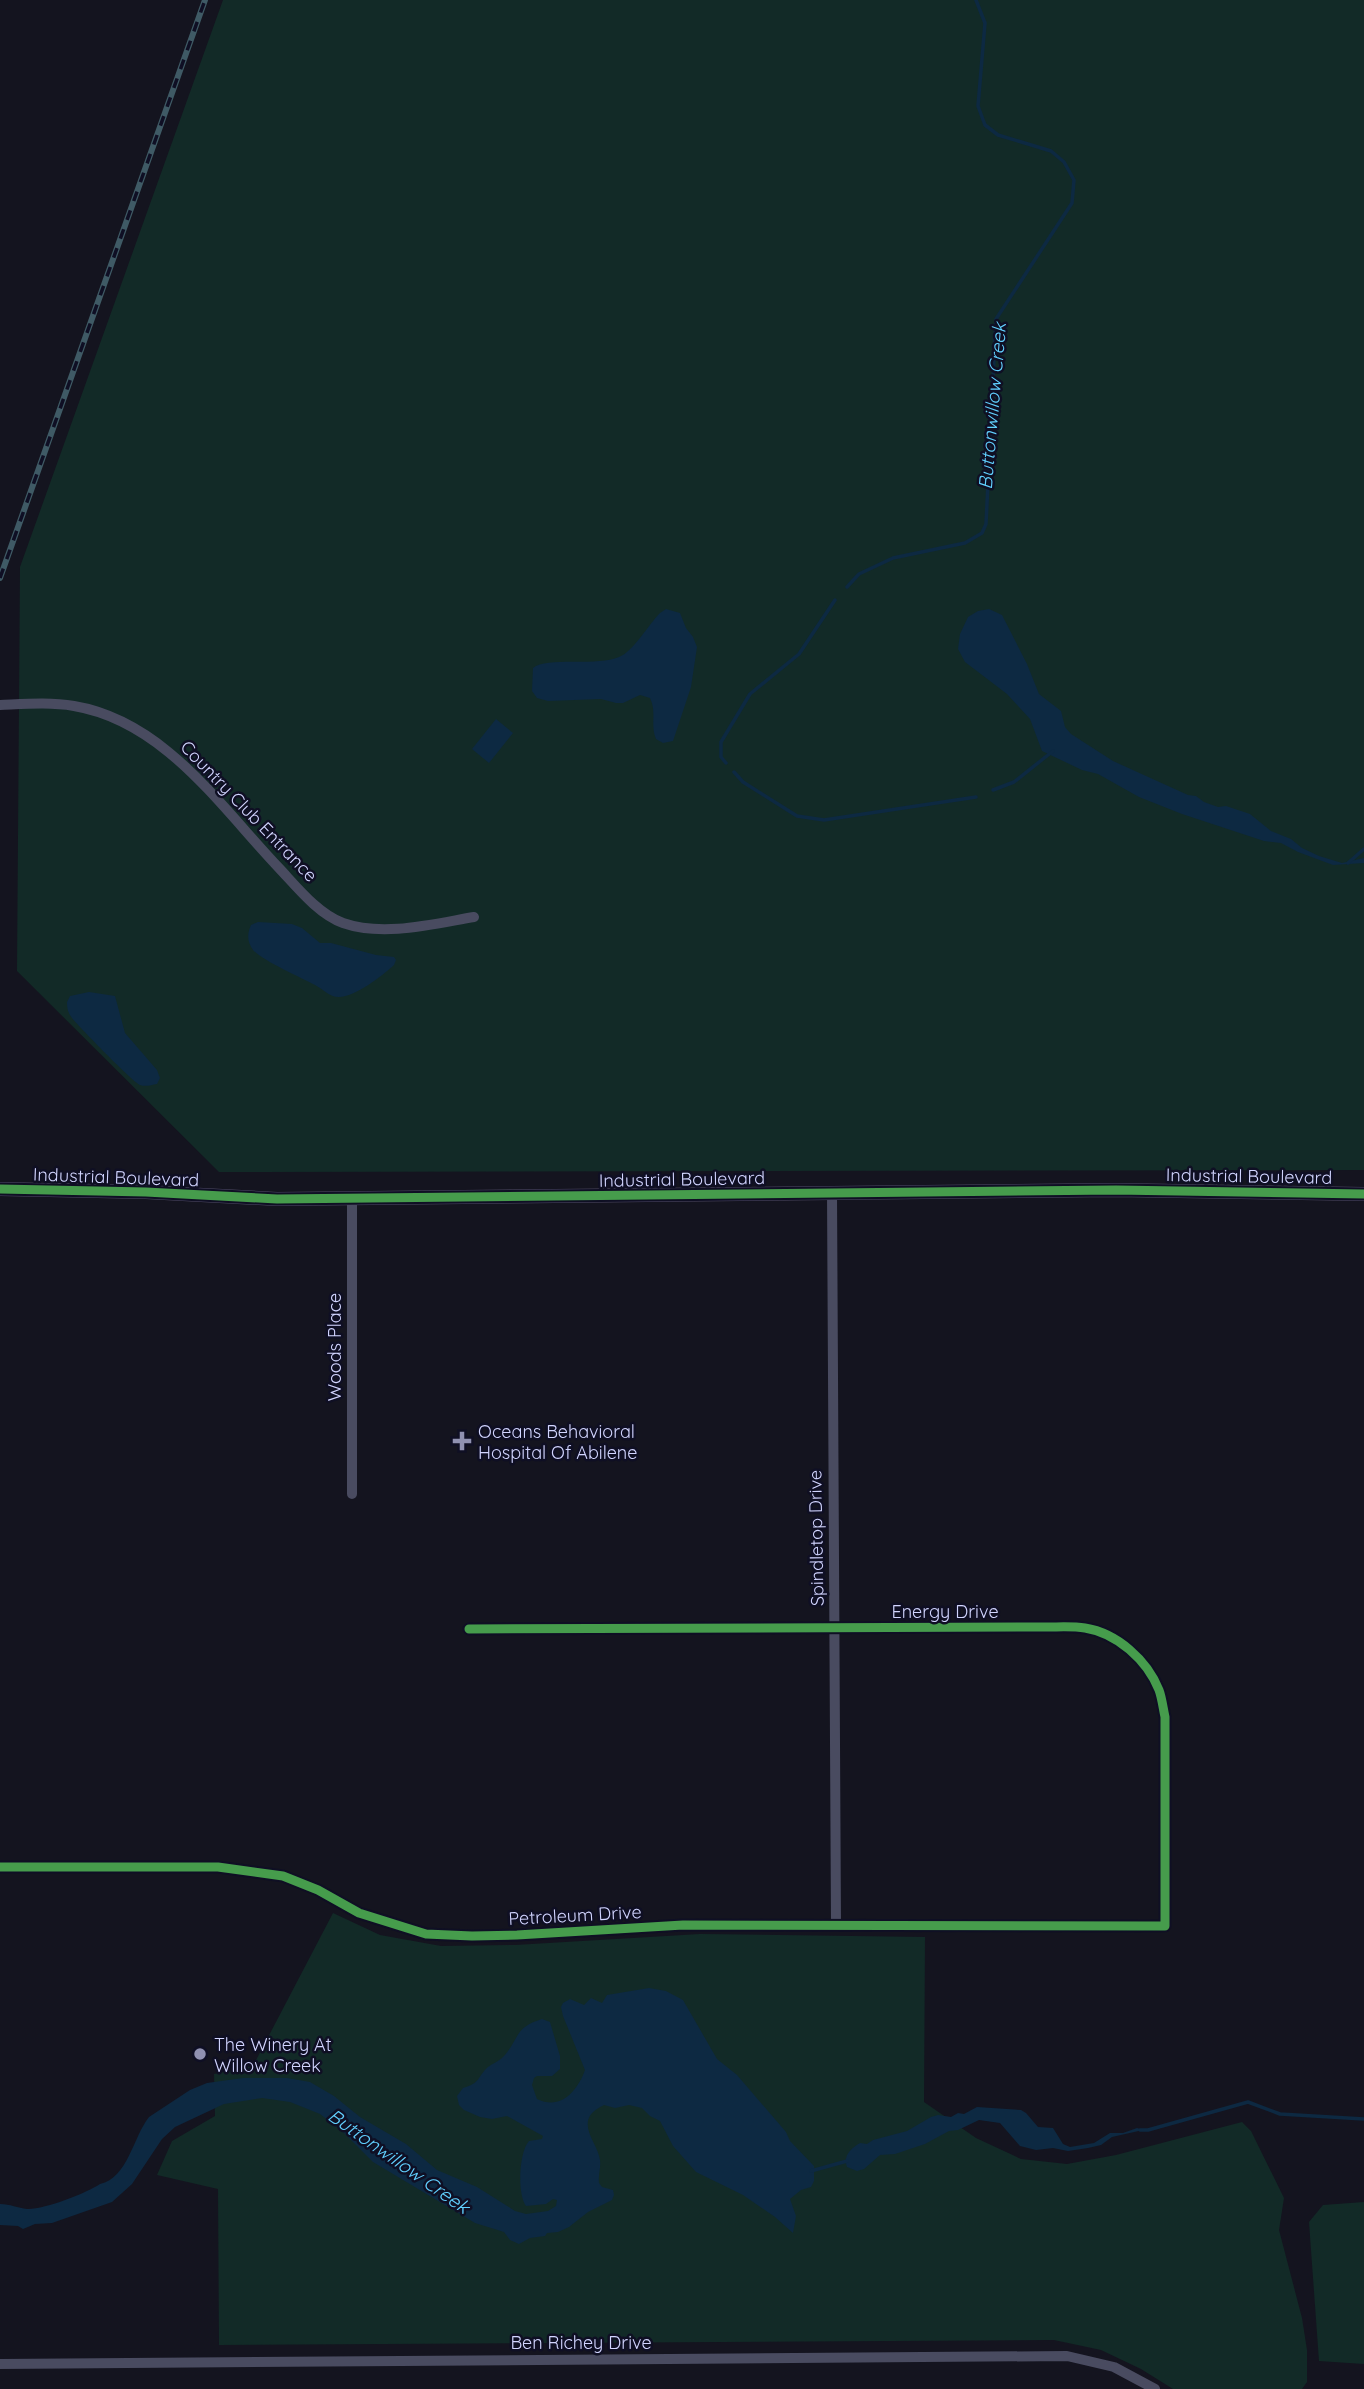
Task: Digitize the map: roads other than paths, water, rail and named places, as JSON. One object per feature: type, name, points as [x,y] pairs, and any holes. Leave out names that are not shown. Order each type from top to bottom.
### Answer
[{"type":"main road","name":"Industrial Boulevard","points":[[0,1189],[133,1191],[276,1199],[1129,1190],[1364,1194]]},
{"type":"street","name":"Country Club Entrance","points":[[0,705],[42,703],[74,706],[102,713],[138,730],[173,755],[320,909],[340,922],[377,929],[436,924],[474,917]]},
{"type":"street","name":"Spindletop Drive","points":[[832,1193],[836,1925]]},
{"type":"street","name":"Woods Place","points":[[352,1199],[352,1494]]},
{"type":"street","name":"Energy Drive","points":[[469,1629],[1086,1628],[1107,1635],[1128,1649],[1143,1664],[1159,1690],[1165,1717],[1165,1926]]},
{"type":"street","name":"Petroleum Drive","points":[[0,1867],[218,1867],[252,1870],[283,1876],[318,1889],[359,1913],[426,1934],[472,1936],[683,1925],[1165,1926]]},
{"type":"street","name":"Ben Richey Drive","points":[[0,2364],[1067,2356],[1114,2367],[1154,2389]]},
{"type":"water","points":[[666,609],[680,613],[697,647],[691,687],[673,741],[663,743],[656,739],[650,698],[640,695],[623,703],[601,699],[548,701],[537,698],[532,691],[533,668],[540,664],[609,660],[619,657],[630,650]]},
{"type":"water","points":[[989,609],[1002,615],[1039,694],[1061,711],[1065,727],[1071,734],[1113,761],[1188,795],[1218,807],[1226,806],[1250,814],[1271,831],[1291,839],[1319,856],[1342,863],[1364,858],[1364,863],[1333,865],[1281,843],[1264,841],[1182,814],[1139,797],[1098,774],[1082,770],[1042,751],[1030,719],[1007,694],[965,662],[958,649],[960,634],[968,617]]},
{"type":"water","points":[[496,719],[513,733],[489,763],[472,749]]},
{"type":"water","points":[[258,922],[292,924],[302,928],[320,943],[394,957],[396,960],[383,975],[368,985],[353,994],[335,997],[273,964],[253,950],[249,932],[251,925]]},
{"type":"water","points":[[89,992],[115,996],[125,1033],[157,1070],[160,1078],[157,1084],[144,1086],[135,1082],[72,1018],[67,1006],[70,996]]},
{"type":"water","points":[[649,1988],[666,1991],[683,2000],[717,2059],[737,2075],[786,2132],[790,2141],[814,2166],[814,2181],[811,2187],[801,2190],[790,2199],[796,2216],[793,2233],[743,2195],[696,2172],[673,2146],[660,2121],[642,2108],[629,2105],[615,2108],[604,2105],[589,2117],[589,2131],[600,2160],[599,2183],[602,2187],[613,2190],[612,2200],[588,2212],[569,2227],[547,2233],[545,2236],[530,2238],[519,2244],[510,2240],[504,2232],[475,2223],[373,2162],[342,2131],[320,2114],[290,2102],[262,2098],[224,2104],[175,2127],[162,2139],[132,2184],[112,2202],[52,2223],[35,2224],[23,2229],[0,2225],[0,2204],[34,2209],[94,2188],[117,2174],[124,2165],[149,2117],[190,2090],[207,2083],[243,2078],[287,2078],[310,2082],[334,2096],[360,2117],[406,2144],[437,2170],[477,2187],[515,2211],[526,2214],[548,2211],[556,2206],[557,2200],[526,2206],[520,2183],[521,2163],[526,2146],[529,2141],[542,2139],[543,2136],[507,2116],[492,2119],[464,2110],[459,2105],[457,2096],[463,2088],[476,2082],[488,2067],[503,2057],[521,2030],[542,2019],[550,2022],[560,2056],[560,2069],[552,2076],[537,2076],[532,2085],[537,2099],[546,2102],[561,2100],[578,2085],[585,2070],[563,2016],[563,2003],[570,1999],[584,2005],[591,1998],[602,2003],[607,1995]]},
{"type":"water","points":[[977,2107],[1021,2110],[1038,2127],[1053,2128],[1063,2144],[1070,2147],[1094,2143],[1110,2133],[1123,2133],[1137,2128],[1143,2130],[1112,2137],[1101,2145],[1088,2148],[1068,2151],[1053,2148],[1036,2150],[1020,2146],[1000,2123],[979,2120],[958,2130],[949,2131],[925,2144],[895,2154],[880,2155],[864,2169],[857,2171],[847,2167],[848,2153],[860,2143],[867,2144],[907,2131],[931,2117],[951,2117]]},
{"type":"waterway","name":"Buttonwillow Creek","points":[[847,587],[859,574],[893,558],[965,543],[982,533],[986,524],[996,319],[1072,203],[1074,180],[1064,162],[1051,151],[998,135],[985,125],[978,106],[985,23],[976,0]]},
{"type":"waterway","name":"Buttonwillow Creek","points":[[726,763],[721,757],[721,742],[750,694],[799,654],[835,600]]},
{"type":"waterway","name":"Buttonwillow Creek","points":[[993,790],[1014,782],[1053,751]]},
{"type":"waterway","name":"Buttonwillow Creek","points":[[734,772],[743,782],[797,816],[824,820],[976,797]]},
{"type":"waterway","name":"Buttonwillow Creek","points":[[1348,863],[1364,849]]},
{"type":"waterway","name":"Buttonwillow Creek","points":[[1140,2130],[1248,2102],[1280,2114],[1364,2119]]},
{"type":"waterway","name":"Buttonwillow Creek","points":[[811,2171],[847,2161]]},
{"type":"railway","points":[[0,578],[205,0]]},
{"type":"place","name":"Oceans Behavioral Hospital Of Abilene","points":[[462,1441]]},
{"type":"place","name":"The Winery At Willow Creek","points":[[200,2054]]}]
